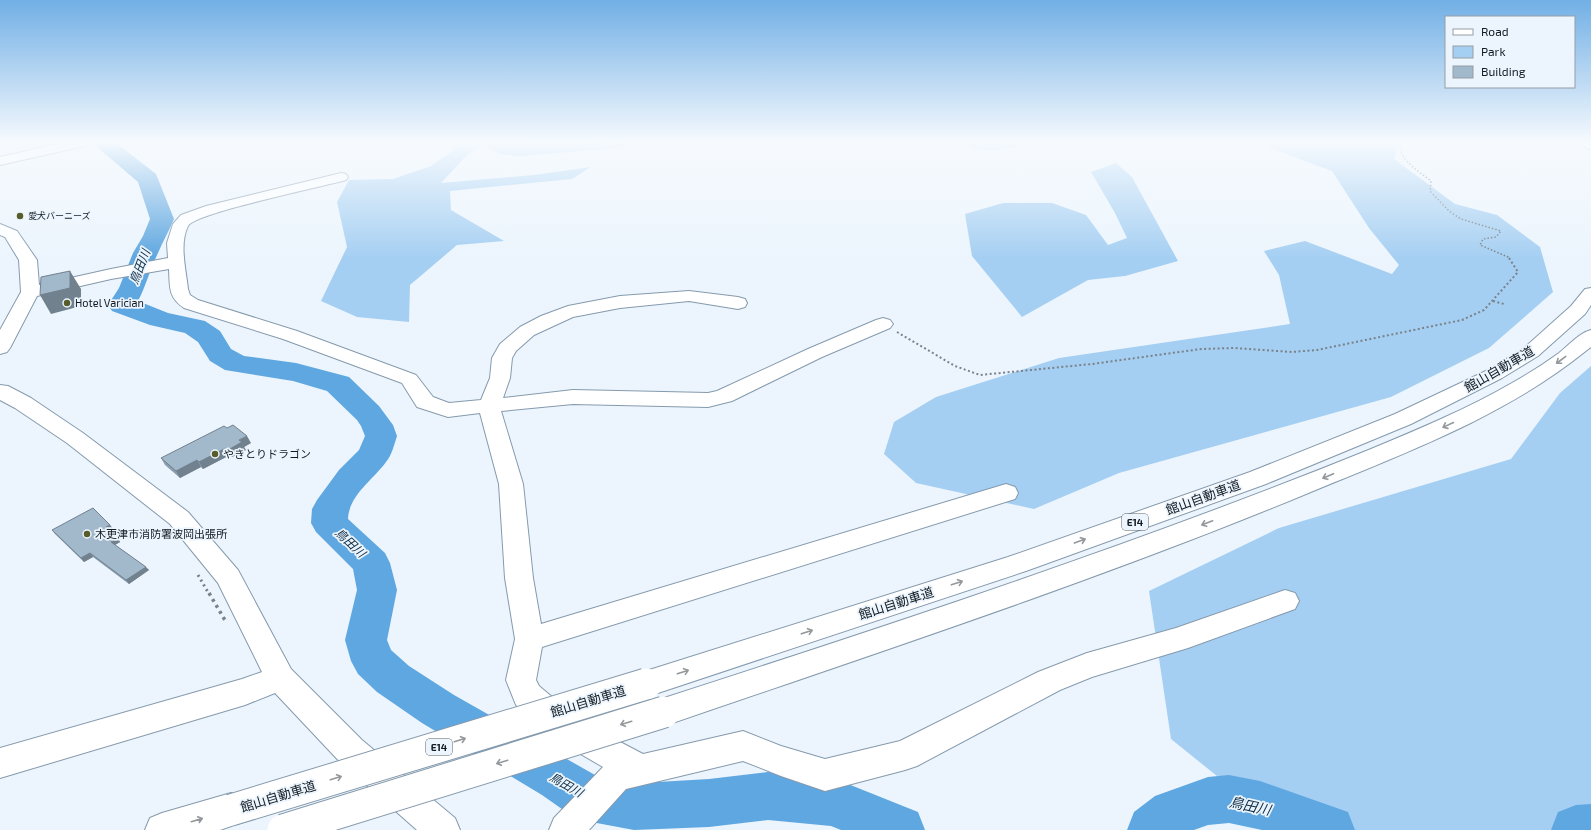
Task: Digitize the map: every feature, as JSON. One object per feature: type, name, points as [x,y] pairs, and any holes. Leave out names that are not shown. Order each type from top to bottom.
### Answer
[{"type":"main road","points":[[326,181],[219,207],[197,213],[187,218],[181,224],[175,243],[172,263],[182,298],[191,304],[290,335],[409,379],[425,402],[448,410],[573,397],[708,400],[724,396],[882,324]]},
{"type":"main road","points":[[0,229],[11,234],[28,260],[30,292],[0,348]]},
{"type":"main road","points":[[30,292],[111,274],[172,263]]},
{"type":"main road","name":"館山自動車道","points":[[162,830],[646,684],[1018,564],[1258,478],[1403,419],[1495,374],[1531,352],[1578,310],[1591,293]]},
{"type":"main road","points":[[640,770],[571,732],[526,695],[521,680],[529,639],[519,578],[511,484],[489,406],[500,378],[502,358],[507,348],[528,331],[548,320],[568,312],[620,302],[689,296],[738,303]]},
{"type":"main road","name":"E14","points":[[283,830],[664,712],[1037,587],[1281,496],[1429,434],[1480,410],[1523,386],[1559,362],[1591,336]]},
{"type":"main road","points":[[8,399],[75,438],[179,518],[228,577],[280,678],[352,751],[436,828]]},
{"type":"main road","points":[[529,639],[1006,493]]},
{"type":"main road","points":[[566,830],[616,776],[743,746],[781,761],[825,775],[905,755],[1049,680],[1087,666],[1178,640],[1285,601]]},
{"type":"main road","points":[[0,763],[237,694],[280,678]]},
{"type":"path","points":[[882,324],[956,366],[980,375],[1092,364],[1200,349],[1234,348],[1292,352],[1317,350],[1462,320],[1484,310],[1518,272],[1508,257],[1480,245],[1483,239],[1496,237],[1501,231],[1461,219],[1449,211],[1430,191],[1431,181]]},
{"type":"path","points":[[1493,301],[1504,304]]},
{"type":"path","points":[[197,572],[228,626]]},
{"type":"green space","points":[[349,181],[443,181],[441,183],[467,181],[554,181],[450,191],[451,210],[504,241],[457,245],[410,285],[409,322],[357,317],[321,301],[347,247],[337,202]]},
{"type":"green space","points":[[1096,181],[1134,181],[1178,261],[1125,276],[1088,280],[1022,317],[972,256],[965,214],[1003,203],[1052,203],[1086,215],[1108,245],[1127,238],[1115,213]]},
{"type":"green space","points":[[1338,181],[1423,181],[1455,204],[1497,215],[1540,247],[1553,292],[1489,348],[1391,397],[1119,473],[1034,509],[916,483],[884,454],[894,422],[936,397],[1059,358],[1290,324],[1279,275],[1264,251],[1305,241],[1392,274],[1399,265],[1369,228]]},
{"type":"green space","points":[[1591,366],[1591,830],[1284,830],[1171,739],[1149,591],[1279,528],[1511,459],[1560,393]]},
{"type":"building","points":[[70,271],[70,288],[40,295],[41,277]]},
{"type":"building","points":[[233,425],[247,436],[239,440],[242,442],[228,450],[226,448],[199,462],[197,460],[176,471],[161,458],[224,426],[227,428]]},
{"type":"building","points":[[93,508],[110,525],[106,527],[118,538],[111,542],[146,567],[126,580],[90,553],[81,558],[52,530]]},
{"type":"waterway","name":"鳥田川","points":[[149,181],[162,219],[155,236],[145,253],[132,288],[122,305],[160,319],[195,327],[210,337],[220,355],[236,364],[296,372],[338,384],[368,413],[377,425],[381,436],[374,455],[351,478],[330,509],[329,523],[371,563],[377,590],[366,640],[373,661],[393,679],[438,709],[559,779],[586,797],[640,807],[709,803],[768,796],[809,799],[833,802],[900,830]]},
{"type":"waterway","name":"鳥田川","points":[[1152,830],[1173,813],[1208,801],[1229,799],[1260,805],[1330,830]]},
{"type":"waterway","name":"鳥田川","points":[[1576,830],[1591,829]]},
{"type":"place","name":"愛犬バーニーズ","points":[[20,216]]},
{"type":"place","name":"Hotel Varician","points":[[67,303]]},
{"type":"place","name":"やきとりドラゴン","points":[[215,454]]},
{"type":"place","name":"木更津市消防署波岡出張所","points":[[87,534]]}]
